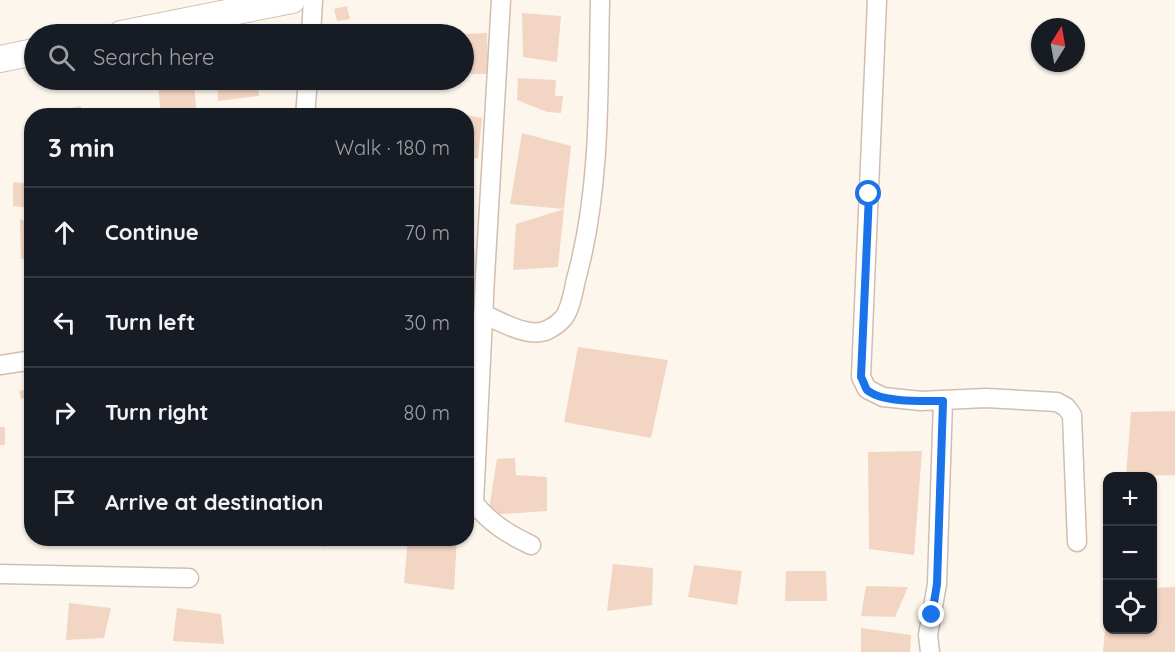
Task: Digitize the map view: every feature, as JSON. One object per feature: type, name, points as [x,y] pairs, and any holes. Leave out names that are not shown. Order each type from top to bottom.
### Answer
[{"type":"street","points":[[171,24],[292,0]]},
{"type":"street","points":[[312,24],[313,0]]},
{"type":"street","points":[[501,0],[474,503],[486,518],[511,536],[531,545]]},
{"type":"street","points":[[483,314],[537,334],[551,329],[567,314],[584,249],[590,211],[597,131],[600,0]]},
{"type":"street","points":[[877,0],[861,377],[867,389],[883,397],[921,401],[986,398],[1058,402],[1066,407],[1072,415],[1077,542]]},
{"type":"street","points":[[0,59],[24,54]]},
{"type":"street","points":[[306,108],[307,90]]},
{"type":"street","points":[[0,365],[24,361]]},
{"type":"street","points":[[930,652],[928,635],[937,584],[943,401]]},
{"type":"street","points":[[0,574],[189,578]]},
{"type":"building","points":[[347,6],[350,19],[337,21],[334,9]]},
{"type":"building","points":[[522,13],[561,16],[557,62],[523,57]]},
{"type":"building","points":[[487,33],[488,74],[474,74],[474,34]]},
{"type":"building","points":[[518,78],[556,80],[555,96],[563,96],[561,113],[547,112],[517,100]]},
{"type":"building","points":[[159,90],[195,90],[196,108],[160,108]]},
{"type":"building","points":[[217,90],[259,90],[259,96],[218,101]]},
{"type":"building","points":[[474,116],[482,118],[478,158],[474,158]]},
{"type":"building","points":[[522,133],[571,146],[564,209],[510,204]]},
{"type":"building","points":[[13,182],[24,183],[24,207],[13,206]]},
{"type":"building","points":[[564,209],[558,267],[513,270],[516,224]]},
{"type":"building","points":[[20,219],[24,221],[24,259],[21,259]]},
{"type":"building","points":[[474,249],[475,249],[476,293],[474,293]]},
{"type":"building","points":[[474,318],[478,319],[474,335]]},
{"type":"building","points":[[578,347],[668,360],[651,438],[564,422]]},
{"type":"building","points":[[24,390],[24,398],[21,399],[19,391]]},
{"type":"building","points":[[1175,411],[1175,475],[1157,475],[1157,472],[1126,472],[1131,412]]},
{"type":"building","points":[[0,427],[5,427],[5,445],[0,445]]},
{"type":"building","points":[[922,451],[914,555],[869,549],[868,452]]},
{"type":"building","points":[[515,458],[516,475],[547,477],[547,511],[488,515],[497,459]]},
{"type":"building","points":[[407,546],[457,546],[454,590],[404,583]]},
{"type":"building","points":[[613,564],[653,568],[652,605],[607,611]]},
{"type":"building","points":[[694,565],[742,571],[737,605],[688,597]]},
{"type":"building","points":[[786,571],[826,571],[827,601],[785,601]]},
{"type":"building","points":[[866,586],[908,587],[895,617],[861,616]]},
{"type":"building","points":[[1175,587],[1175,652],[1103,652],[1105,634],[1157,634],[1157,588]]},
{"type":"building","points":[[69,603],[111,608],[104,638],[66,640]]},
{"type":"building","points":[[177,608],[221,614],[224,644],[173,641]]},
{"type":"building","points":[[861,628],[911,635],[910,652],[861,652]]},
{"type":"route","points":[[869,194],[861,377],[867,389],[883,397],[943,401],[937,584],[932,615]]}]
